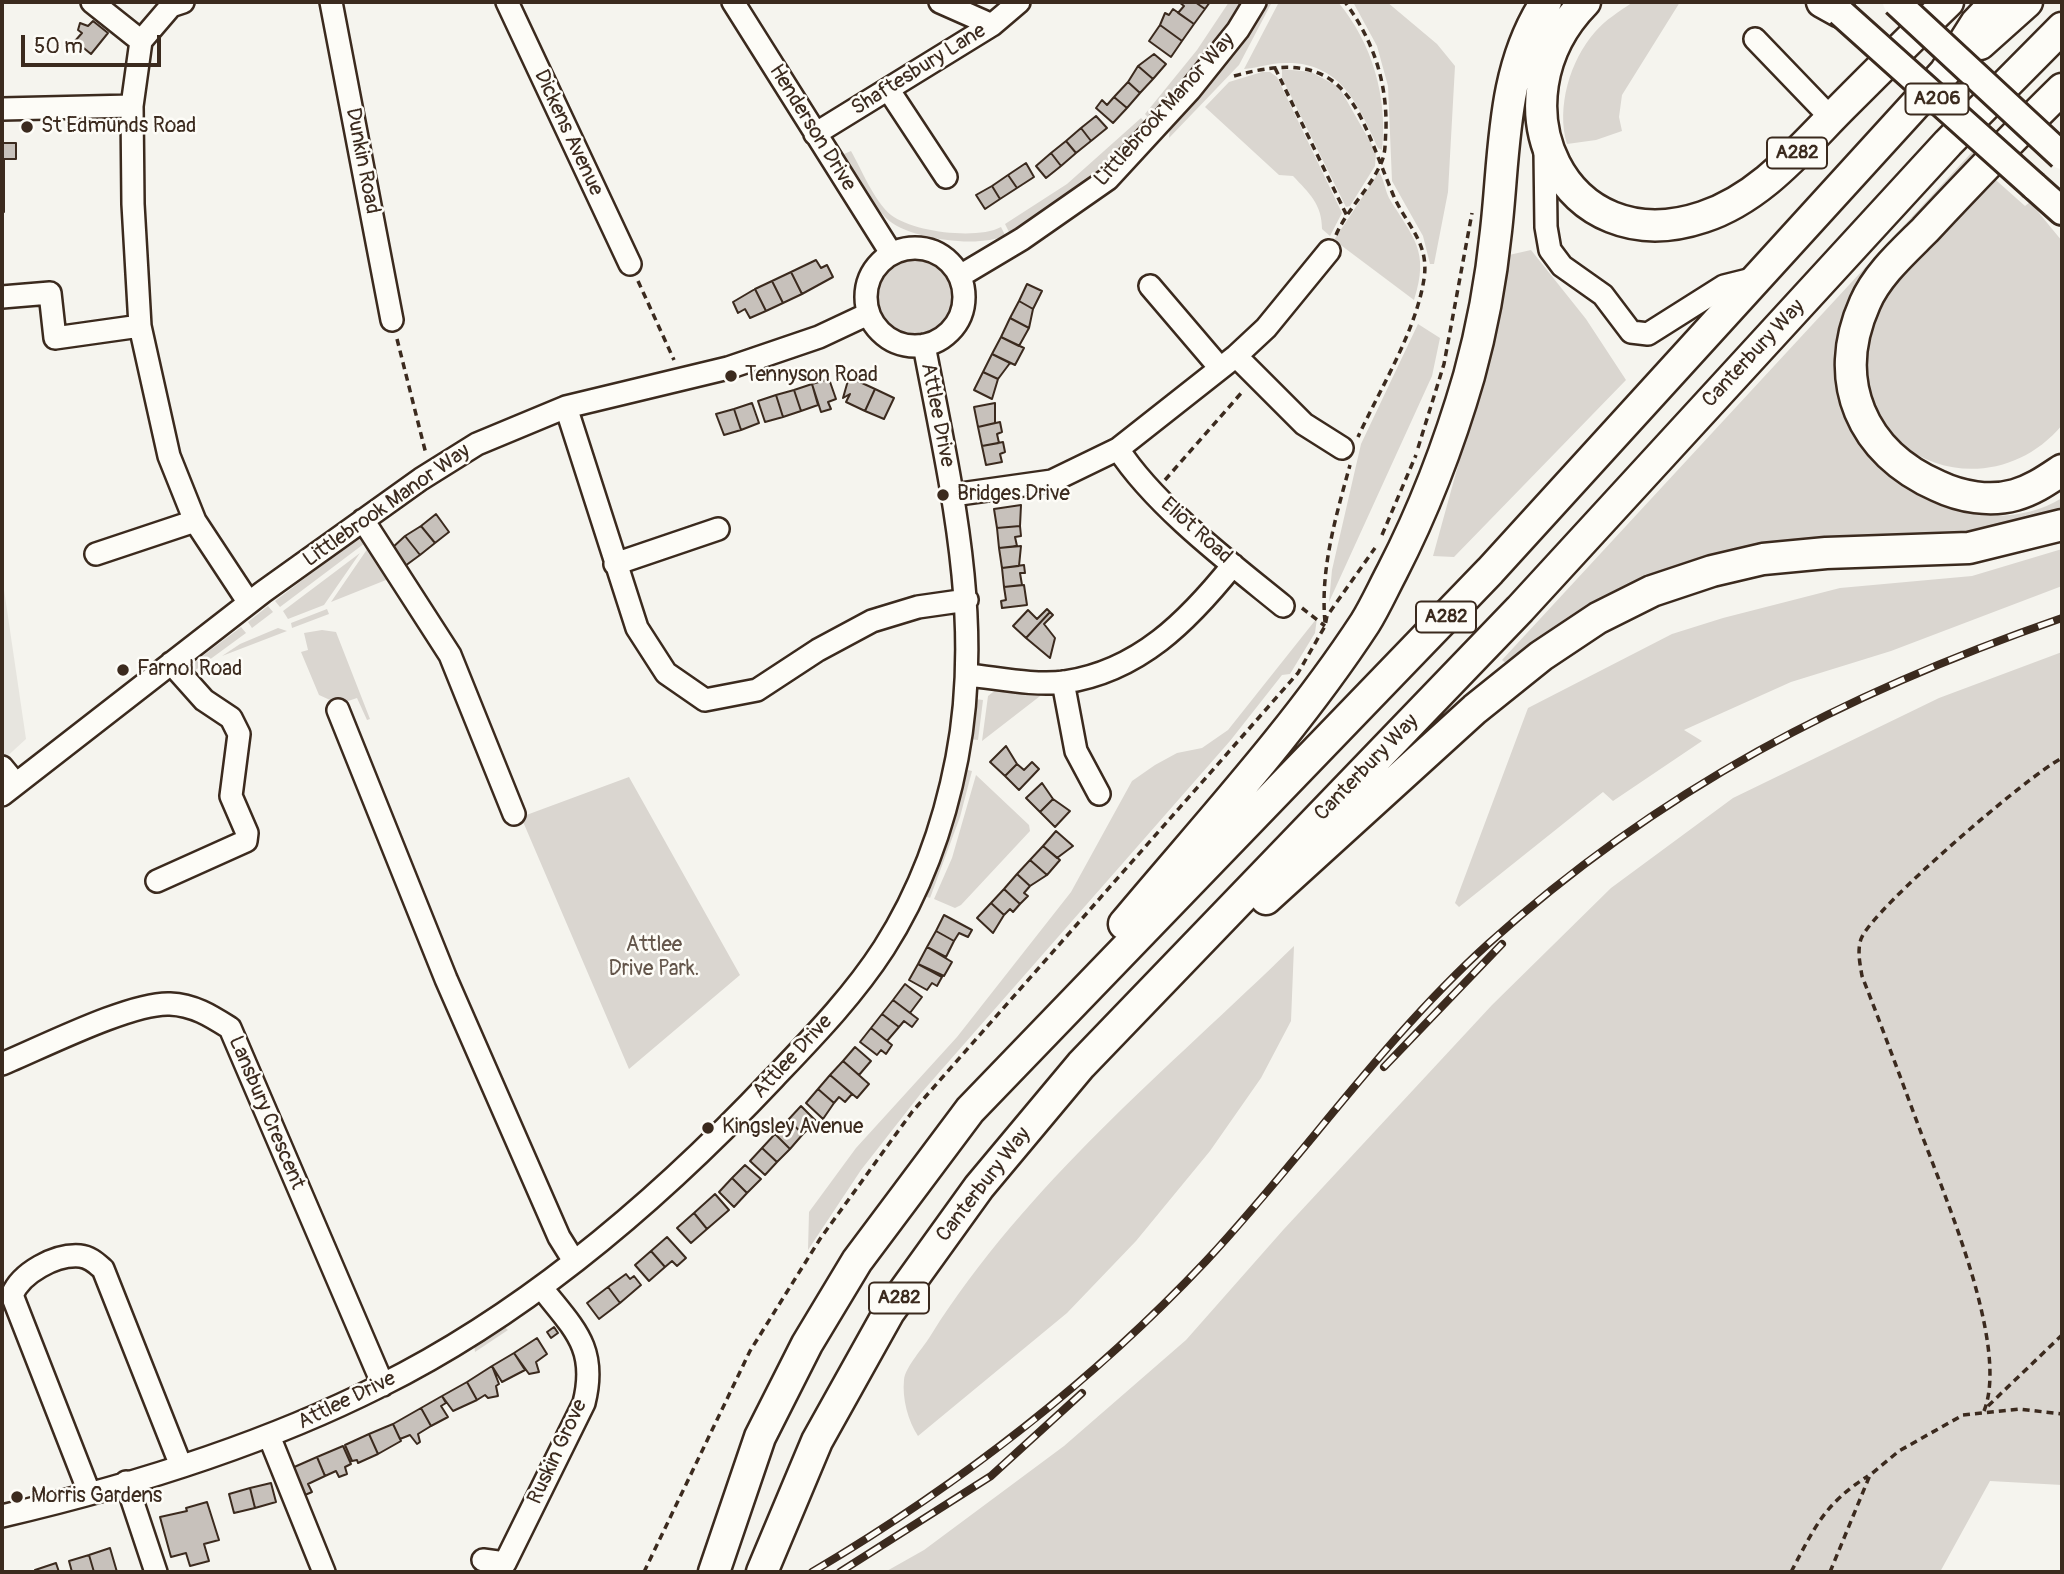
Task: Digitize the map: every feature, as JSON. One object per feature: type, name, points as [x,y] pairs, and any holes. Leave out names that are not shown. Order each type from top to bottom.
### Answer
[{"type":"highway","name":"A282","points":[[713,1572],[760,1437],[807,1344],[857,1261],[970,1110],[1292,722],[1366,622],[1432,489],[1458,412],[1490,275],[1505,124],[1513,80],[1530,30],[1546,2]]},
{"type":"highway","name":"A282","points":[[1585,2],[1559,37],[1544,77],[1539,114],[1545,145],[1564,179],[1598,210],[1627,222],[1656,226],[1683,223],[1737,201],[1786,164],[1948,2]]},
{"type":"highway","name":"A282","points":[[1945,72],[1976,23],[1996,2]]},
{"type":"highway","name":"A282","points":[[970,1110],[1490,571],[1945,72],[2027,2]]},
{"type":"highway","name":"Canterbury Way","points":[[764,1567],[817,1441],[889,1312],[979,1186],[1081,1065],[1520,609],[1948,143],[2062,28]]},
{"type":"highway","points":[[2062,89],[1980,171],[1879,279],[1861,311],[1851,351],[1851,382],[1858,409],[1887,455],[1907,471],[1954,493],[1981,498],[2014,496],[2040,485],[2062,470]]},
{"type":"highway","name":"A282","points":[[1081,1065],[1475,709],[1541,656],[1598,618],[1652,591],[1712,571],[1763,559],[1826,553],[1969,548],[2062,525]]},
{"type":"main road","name":"A206","points":[[1896,2],[2062,156]]},
{"type":"main road","name":"A206","points":[[1831,5],[2062,211]]},
{"type":"street","points":[[92,2],[141,41]]},
{"type":"street","points":[[183,2],[171,6],[141,41],[132,106],[133,204],[140,326],[169,456],[195,521],[249,603]]},
{"type":"street","name":"Dunkin Road","points":[[331,2],[392,320]]},
{"type":"street","name":"Dickens Avenue","points":[[506,2],[630,264]]},
{"type":"street","name":"Henderson Drive","points":[[733,2],[891,253]]},
{"type":"street","points":[[940,2],[992,25]]},
{"type":"street","name":"Shaftesbury Lane","points":[[815,134],[992,25],[1018,2]]},
{"type":"street","name":"Littlebrook Manor Way","points":[[960,276],[1022,239],[1108,179],[1190,90],[1238,30],[1255,2]]},
{"type":"street","points":[[1755,39],[1831,118]]},
{"type":"street","points":[[888,89],[946,177]]},
{"type":"street","points":[[2,109],[132,106]]},
{"type":"street","points":[[1545,145],[1546,228],[1550,250],[1562,266],[1603,295],[1631,331],[1648,334],[1724,286],[1756,278]]},
{"type":"street","points":[[906,248],[923,248],[938,253],[960,276],[963,302],[954,327],[940,339],[924,345],[906,345],[890,339],[877,328],[868,314],[866,293],[872,273],[891,253],[906,248]]},
{"type":"street","points":[[953,495],[1052,481],[1118,449],[1228,362],[1266,328],[1329,251]]},
{"type":"street","points":[[1150,286],[1228,362],[1256,376],[1304,424],[1350,448]]},
{"type":"street","points":[[2,297],[50,293],[55,338],[140,326]]},
{"type":"street","name":"Littlebrook Manor Way","points":[[9,789],[249,603],[431,472],[477,444],[566,407],[728,368],[819,337],[868,314]]},
{"type":"street","name":"Attlee Drive","points":[[2,1516],[181,1466],[269,1436],[383,1385],[465,1338],[541,1287],[574,1261],[636,1211],[717,1137],[811,1038],[885,947],[917,888],[937,839],[957,759],[968,675],[967,600],[953,495],[924,345]]},
{"type":"street","points":[[566,407],[637,628],[666,673],[705,700],[757,690],[818,650],[872,621],[918,607],[967,600]]},
{"type":"street","name":"Eliot Road","points":[[1118,449],[1135,475],[1233,565],[1283,606]]},
{"type":"street","points":[[363,520],[450,655],[514,814]]},
{"type":"street","points":[[96,554],[195,521]]},
{"type":"street","points":[[615,564],[718,529]]},
{"type":"street","points":[[968,675],[1063,682],[1121,666],[1154,646],[1197,610],[1233,565]]},
{"type":"street","points":[[158,881],[246,841],[247,832],[231,796],[239,734],[237,725],[204,700],[171,663]]},
{"type":"street","points":[[1063,682],[1076,751],[1099,794]]},
{"type":"street","points":[[338,709],[446,979],[559,1237],[574,1261]]},
{"type":"street","points":[[2,767],[9,789]]},
{"type":"street","name":"Lansbury Crescent","points":[[2,1064],[138,1007],[170,1004],[201,1010],[230,1028],[383,1385]]},
{"type":"street","points":[[89,1492],[12,1295],[16,1285],[34,1269],[65,1257],[90,1258],[103,1269],[181,1466]]},
{"type":"street","name":"Ruskin Grove","points":[[483,1560],[505,1563],[584,1403],[588,1386],[587,1351],[541,1287]]},
{"type":"street","points":[[269,1436],[324,1572]]},
{"type":"street","points":[[126,1482],[156,1572]]},
{"type":"path","points":[[1329,251],[1347,216],[1382,162],[1385,152],[1386,117],[1381,76],[1368,39],[1345,2]]},
{"type":"path","points":[[1275,68],[1347,216]]},
{"type":"path","points":[[1234,76],[1275,68],[1311,69],[1335,82],[1352,102],[1382,162],[1393,195],[1419,238],[1425,261],[1417,309],[1350,448],[1322,593],[1325,626]]},
{"type":"path","points":[[630,264],[682,378]]},
{"type":"path","points":[[392,320],[431,472]]},
{"type":"path","points":[[644,1572],[750,1351],[820,1239],[912,1112],[1297,673],[1325,626],[1327,616],[1377,545],[1418,450],[1444,363]]},
{"type":"path","points":[[1154,492],[1256,376]]},
{"type":"path","points":[[1283,606],[1293,602],[1325,626]]},
{"type":"path","points":[[1984,1410],[1989,1398],[1989,1381],[1977,1291],[1962,1241],[1858,957],[1861,939],[1871,922],[1895,898],[2027,779],[2062,758]]},
{"type":"path","points":[[1984,1410],[2062,1335]]},
{"type":"path","points":[[1791,1572],[1822,1515],[1836,1498],[1899,1451],[1944,1424],[1984,1410],[2019,1409],[2062,1414]]},
{"type":"path","points":[[1830,1572],[1870,1475]]},
{"type":"shaded area","points":[[2,576],[26,739],[2,761]]},
{"type":"green space","points":[[1229,2],[1247,2],[1230,29],[1152,122],[1145,114],[1197,50]]},
{"type":"green space","points":[[1265,2],[1272,2],[1239,65],[1169,138],[1170,127],[1228,60]]},
{"type":"green space","points":[[1279,2],[1338,2],[1350,18],[1368,53],[1380,91],[1382,150],[1378,148],[1346,90],[1322,70],[1288,63],[1244,69]]},
{"type":"green space","points":[[1353,2],[1387,2],[1437,44],[1455,66],[1448,192],[1434,264],[1430,264],[1423,236],[1392,181],[1388,86],[1377,46]]},
{"type":"green space","points":[[1633,2],[1680,2],[1622,95],[1619,117],[1622,131],[1596,140],[1567,144],[1564,100],[1572,70],[1586,43],[1599,28]]},
{"type":"green space","points":[[1282,69],[1311,72],[1339,87],[1376,152],[1375,166],[1350,206],[1346,207],[1282,78]]},
{"type":"green space","points":[[1270,72],[1277,77],[1342,213],[1330,236],[1322,229],[1320,213],[1314,200],[1293,176],[1279,175],[1205,107],[1229,82]]},
{"type":"green space","points":[[1141,118],[1148,125],[1116,156],[1047,209],[1009,232],[1005,224],[1067,184]]},
{"type":"green space","points":[[851,151],[879,202],[901,221],[929,230],[961,233],[977,233],[1001,227],[1005,235],[979,241],[944,240],[896,225],[886,218],[863,188],[844,154]]},
{"type":"green space","points":[[1972,152],[1979,159],[1875,268],[1857,435],[1891,477],[1930,501],[1974,514],[1997,516],[2042,508],[2062,498],[2062,510],[2014,525],[1963,534],[1796,542],[1508,665],[1502,660]]},
{"type":"green space","points":[[1379,172],[1389,198],[1416,245],[1420,269],[1414,300],[1334,240]]},
{"type":"green space","points":[[1988,173],[2025,206],[2030,202],[2062,241],[2062,425],[2036,448],[2008,463],[1977,469],[1947,466],[1918,455],[1893,437],[1874,411],[1862,378],[1862,362],[1871,316],[1880,291]]},
{"type":"green space","points":[[1531,250],[1586,319],[1626,380],[1454,557],[1433,556],[1501,310],[1509,255]]},
{"type":"green space","points":[[913,255],[929,258],[943,267],[952,281],[955,297],[952,313],[943,327],[929,336],[913,339],[897,336],[883,327],[874,313],[871,297],[874,281],[883,267],[897,258]]},
{"type":"green space","points":[[1418,324],[1440,338],[1432,376],[1329,602],[1332,570],[1361,444]]},
{"type":"green space","points":[[364,533],[369,540],[280,607],[275,601]]},
{"type":"green space","points":[[370,545],[396,576],[331,602]]},
{"type":"green space","points":[[2062,549],[2062,586],[1891,651],[1791,682],[1684,730],[1702,741],[1613,801],[1603,792],[1459,907],[1455,903],[1528,708],[1672,634],[1723,618],[1840,588],[1972,576]]},
{"type":"green space","points":[[360,553],[324,605],[288,619],[283,611]]},
{"type":"green space","points":[[268,606],[273,612],[252,628],[248,622]]},
{"type":"green space","points":[[327,609],[329,614],[292,628],[291,623]]},
{"type":"green space","points":[[1317,618],[1315,633],[1290,674],[1282,675],[1230,741],[922,1092],[861,1170],[808,1250],[809,1212],[856,1148],[957,1037],[1071,892],[1132,781],[1177,753],[1202,748],[1228,730]]},
{"type":"green space","points":[[241,627],[246,633],[190,674],[185,669]]},
{"type":"green space","points":[[278,628],[287,631],[222,656],[240,644]]},
{"type":"green space","points":[[322,630],[336,632],[370,719],[367,720],[357,698],[339,704],[319,695],[301,652],[308,650],[304,633]]},
{"type":"green space","points":[[2062,652],[2062,1485],[1990,1481],[1940,1572],[885,1572],[924,1550],[1064,1446],[1186,1340],[1284,1229],[1492,1005],[1611,888],[1733,798],[1939,698]]},
{"type":"green space","points":[[997,689],[1044,693],[982,741],[988,696]]},
{"type":"green space","points":[[975,699],[983,700],[978,740],[969,739]]},
{"type":"green space","points":[[964,769],[972,771],[960,817],[930,898],[922,895]]},
{"type":"green space","points":[[976,775],[1029,825],[1030,831],[961,905],[955,908],[934,899],[952,858]]},
{"type":"green space","name":"Attlee Drive Park.","points":[[629,777],[740,975],[629,1069],[521,817]]},
{"type":"green space","points":[[1294,946],[1291,1021],[1261,1078],[1210,1151],[1136,1241],[1067,1313],[918,1436],[906,1409],[905,1375],[969,1280],[1010,1228],[1101,1130]]},
{"type":"green space","points":[[502,1325],[508,1330],[475,1352],[474,1344]]},
{"type":"building","points":[[1179,2],[1195,2],[1205,9],[1194,24],[1178,13],[1184,6]]},
{"type":"building","points":[[1195,2],[1210,2],[1205,9]]},
{"type":"building","points":[[1173,9],[1194,24],[1182,41],[1160,25],[1165,13],[1169,15]]},
{"type":"building","points":[[93,21],[108,33],[91,54],[75,41],[82,33],[78,30],[80,23],[88,26]]},
{"type":"building","points":[[1160,25],[1182,41],[1171,57],[1149,41]]},
{"type":"building","points":[[1154,54],[1166,64],[1153,79],[1138,66]]},
{"type":"building","points":[[1138,66],[1153,79],[1140,93],[1128,82]]},
{"type":"building","points":[[1128,82],[1140,93],[1127,108],[1114,97]]},
{"type":"building","points":[[1114,97],[1127,108],[1113,123],[1096,108],[1102,100],[1107,105]]},
{"type":"building","points":[[1096,116],[1107,128],[1091,141],[1081,128]]},
{"type":"building","points":[[1081,128],[1091,141],[1076,153],[1066,141]]},
{"type":"building","points":[[1066,141],[1076,153],[1061,166],[1051,153]]},
{"type":"building","points":[[2,143],[16,143],[16,159],[4,159],[4,212]]},
{"type":"building","points":[[1051,153],[1061,166],[1046,178],[1036,166]]},
{"type":"building","points":[[1026,163],[1034,177],[1017,188],[1008,175]]},
{"type":"building","points":[[1008,175],[1017,188],[1000,199],[992,186]]},
{"type":"building","points":[[992,186],[1000,199],[985,209],[976,195]]},
{"type":"building","points":[[816,260],[821,268],[827,265],[833,277],[802,294],[791,272]]},
{"type":"building","points":[[791,272],[802,294],[783,303],[772,281]]},
{"type":"building","points":[[772,281],[783,303],[766,311],[755,289]]},
{"type":"building","points":[[1027,284],[1042,291],[1033,309],[1019,301]]},
{"type":"building","points":[[755,289],[766,311],[750,318],[745,309],[738,313],[733,302]]},
{"type":"building","points":[[1019,301],[1033,309],[1029,328],[1010,318]]},
{"type":"building","points":[[1010,318],[1029,328],[1019,346],[1001,337]]},
{"type":"building","points":[[1001,337],[1024,348],[1015,365],[992,354]]},
{"type":"building","points":[[992,354],[1010,363],[998,379],[983,372]]},
{"type":"building","points":[[983,372],[998,379],[992,399],[974,390]]},
{"type":"building","points":[[849,377],[875,389],[865,411],[846,402],[850,394],[843,398]]},
{"type":"building","points":[[829,379],[836,399],[828,402],[831,409],[821,412],[812,384]]},
{"type":"building","points":[[812,384],[818,405],[801,411],[794,390]]},
{"type":"building","points":[[875,389],[894,398],[884,419],[865,411]]},
{"type":"building","points":[[794,390],[801,411],[783,417],[776,395]]},
{"type":"building","points":[[776,395],[783,417],[765,422],[758,401]]},
{"type":"building","points":[[752,403],[759,423],[741,430],[734,409]]},
{"type":"building","points":[[995,403],[995,423],[978,427],[974,407]]},
{"type":"building","points":[[734,409],[741,430],[724,435],[716,414]]},
{"type":"building","points":[[1000,422],[1002,432],[997,434],[999,443],[982,446],[978,427]]},
{"type":"building","points":[[1003,442],[1005,452],[1000,454],[1002,462],[986,465],[982,446]]},
{"type":"building","points":[[1021,505],[1020,526],[997,528],[994,509]]},
{"type":"building","points":[[436,514],[449,532],[435,543],[421,526]]},
{"type":"building","points":[[421,526],[435,543],[420,555],[405,536]]},
{"type":"building","points":[[1020,526],[1021,536],[1015,537],[1017,546],[999,548],[997,528]]},
{"type":"building","points":[[405,536],[420,555],[405,566],[391,549]]},
{"type":"building","points":[[1021,546],[1019,566],[1002,568],[999,548]]},
{"type":"building","points":[[1024,565],[1025,573],[1020,573],[1022,585],[1004,587],[1002,568]]},
{"type":"building","points":[[1024,585],[1027,605],[1002,608],[1001,601],[1006,600],[1004,587]]},
{"type":"building","points":[[1047,609],[1050,612],[1026,638],[1013,626],[1028,610],[1037,619]]},
{"type":"building","points":[[1050,612],[1053,615],[1044,624],[1055,638],[1050,658],[1026,638]]},
{"type":"building","points":[[1006,746],[1017,764],[1005,776],[990,762]]},
{"type":"building","points":[[1032,762],[1039,769],[1019,790],[1005,776],[1017,764],[1024,770]]},
{"type":"building","points":[[1042,783],[1053,799],[1040,812],[1026,798]]},
{"type":"building","points":[[1053,799],[1070,811],[1055,827],[1040,812]]},
{"type":"building","points":[[1056,831],[1073,846],[1057,858],[1043,846]]},
{"type":"building","points":[[1043,846],[1060,860],[1047,875],[1030,860]]},
{"type":"building","points":[[1030,860],[1047,875],[1030,886],[1017,874]]},
{"type":"building","points":[[1017,874],[1030,886],[1024,893],[1028,896],[1020,904],[1004,889]]},
{"type":"building","points":[[1004,889],[1020,904],[1013,912],[1010,909],[1004,915],[991,903]]},
{"type":"building","points":[[991,903],[1004,915],[993,933],[977,918]]},
{"type":"building","points":[[944,915],[972,930],[968,937],[959,933],[954,941],[936,931]]},
{"type":"building","points":[[936,931],[954,941],[946,957],[927,947]]},
{"type":"building","points":[[927,947],[952,962],[944,976],[918,964]]},
{"type":"building","points":[[918,964],[942,977],[937,986],[932,983],[927,990],[909,980]]},
{"type":"building","points":[[905,984],[922,997],[910,1013],[893,1000]]},
{"type":"building","points":[[893,1000],[918,1019],[912,1027],[904,1021],[899,1027],[882,1014]]},
{"type":"building","points":[[882,1014],[899,1027],[887,1041],[871,1028]]},
{"type":"building","points":[[871,1028],[892,1045],[886,1054],[881,1050],[877,1055],[860,1042]]},
{"type":"building","points":[[855,1047],[871,1061],[859,1075],[843,1061]]},
{"type":"building","points":[[843,1061],[869,1084],[857,1098],[830,1075]]},
{"type":"building","points":[[830,1075],[852,1094],[845,1102],[839,1097],[834,1103],[818,1089]]},
{"type":"building","points":[[818,1089],[834,1103],[823,1119],[806,1103]]},
{"type":"building","points":[[801,1106],[816,1121],[803,1134],[788,1120]]},
{"type":"building","points":[[788,1120],[803,1134],[790,1149],[775,1134]]},
{"type":"building","points":[[775,1134],[790,1149],[777,1162],[762,1148]]},
{"type":"building","points":[[762,1148],[777,1162],[765,1175],[750,1161]]},
{"type":"building","points":[[745,1165],[761,1179],[747,1193],[732,1178]]},
{"type":"building","points":[[732,1178],[747,1193],[734,1207],[719,1192]]},
{"type":"building","points":[[715,1194],[729,1210],[707,1229],[694,1213]]},
{"type":"building","points":[[694,1213],[707,1229],[691,1243],[677,1228]]},
{"type":"building","points":[[667,1237],[686,1258],[677,1266],[672,1261],[665,1267],[651,1251]]},
{"type":"building","points":[[651,1251],[665,1267],[649,1281],[635,1265]]},
{"type":"building","points":[[626,1274],[630,1279],[634,1276],[641,1285],[620,1303],[608,1287]]},
{"type":"building","points":[[608,1287],[620,1303],[599,1319],[587,1303]]},
{"type":"building","points":[[554,1327],[558,1333],[551,1338],[547,1332]]},
{"type":"building","points":[[537,1338],[547,1354],[536,1362],[539,1372],[529,1374],[514,1353]]},
{"type":"building","points":[[514,1353],[525,1370],[502,1382],[492,1366]]},
{"type":"building","points":[[492,1366],[499,1384],[496,1386],[498,1396],[488,1398],[485,1395],[477,1400],[467,1382]]},
{"type":"building","points":[[467,1382],[477,1400],[453,1411],[442,1396]]},
{"type":"building","points":[[442,1396],[446,1403],[441,1406],[448,1417],[431,1426],[421,1408]]},
{"type":"building","points":[[421,1408],[431,1426],[418,1434],[420,1442],[417,1444],[410,1435],[400,1439],[393,1424]]},
{"type":"building","points":[[393,1424],[401,1441],[378,1454],[369,1434]]},
{"type":"building","points":[[369,1434],[378,1454],[358,1463],[357,1460],[352,1461],[345,1445]]},
{"type":"building","points":[[343,1446],[351,1464],[345,1467],[347,1474],[339,1477],[336,1471],[325,1476],[317,1457]]},
{"type":"building","points":[[317,1457],[325,1476],[308,1484],[312,1492],[305,1495],[292,1468]]},
{"type":"building","points":[[271,1483],[276,1502],[255,1508],[250,1488]]},
{"type":"building","points":[[250,1488],[255,1508],[234,1513],[229,1494]]},
{"type":"building","points":[[207,1502],[219,1540],[204,1544],[209,1561],[190,1566],[186,1553],[171,1557],[160,1517],[187,1511],[186,1508]]},
{"type":"building","points":[[110,1548],[117,1572],[94,1572],[89,1555]]},
{"type":"building","points":[[89,1555],[94,1572],[72,1572],[69,1561]]},
{"type":"building","points":[[56,1563],[59,1572],[35,1572],[35,1570]]},
{"type":"railway","points":[[812,1572],[866,1539],[970,1468],[1069,1391],[1116,1350],[1206,1261],[1242,1221],[1413,1019],[1488,944],[1553,889],[1620,838],[1758,751],[1830,713],[1905,679],[2062,618]]},
{"type":"railway","points":[[1384,1067],[1502,944]]},
{"type":"railway","points":[[840,1572],[991,1476],[1082,1393]]},
{"type":"place","name":"St Edmunds Road","points":[[27,127]]},
{"type":"place","name":"Tennyson Road","points":[[731,376]]},
{"type":"place","name":"Bridges Drive","points":[[943,495]]},
{"type":"place","name":"Farnol Road","points":[[123,670]]},
{"type":"place","name":"Kingsley Avenue","points":[[708,1128]]},
{"type":"place","name":"Morris Gardens","points":[[17,1497]]}]
